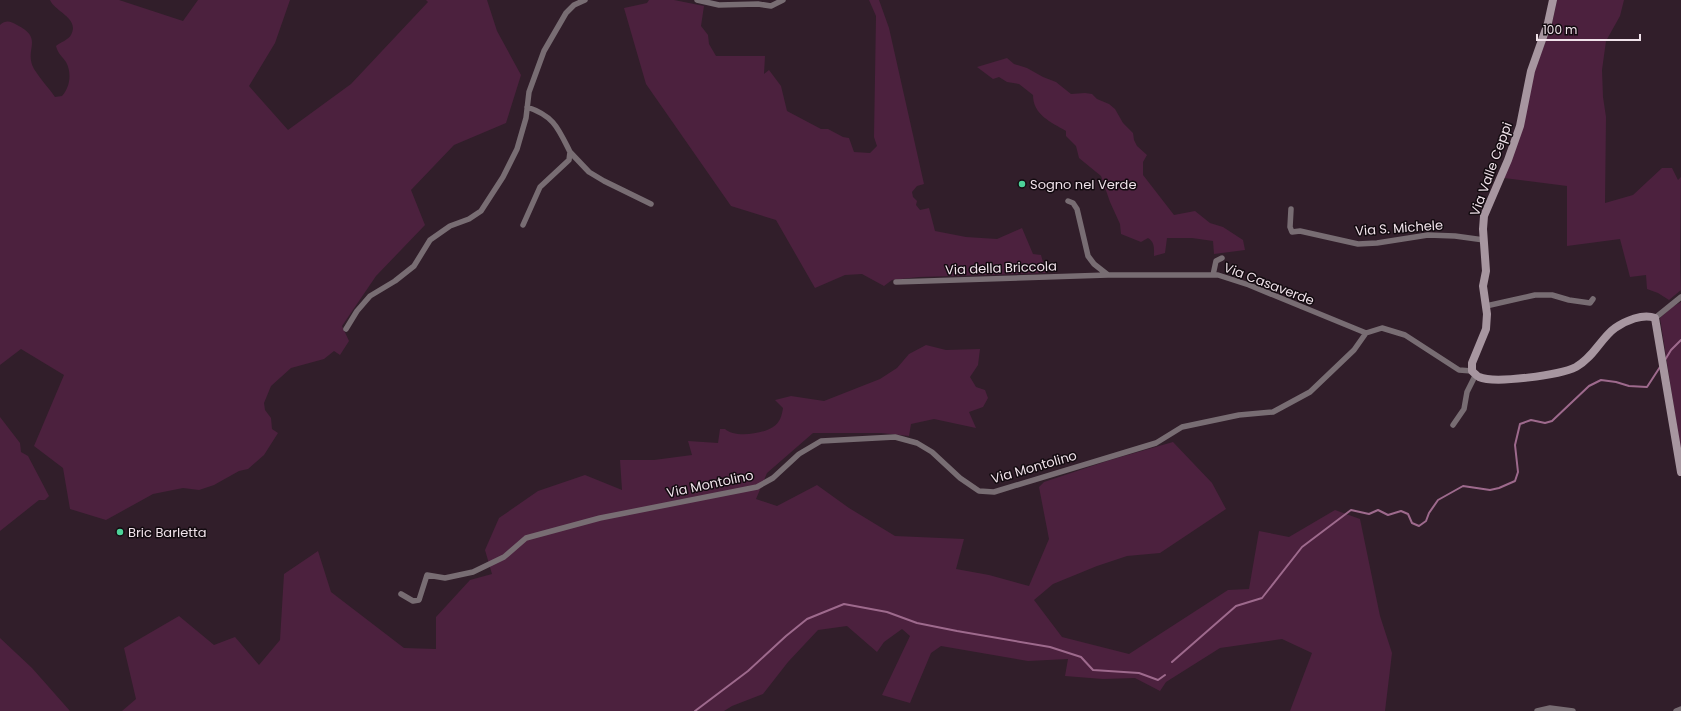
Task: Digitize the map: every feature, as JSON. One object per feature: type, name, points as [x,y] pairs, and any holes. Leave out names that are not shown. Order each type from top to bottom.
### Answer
[{"type":"street","points":[[346,328],[357,311],[370,296],[395,281],[414,266],[430,240],[450,226],[469,219],[481,211],[502,177],[517,148],[526,118],[529,92],[544,51],[566,13],[574,5],[585,0]]},
{"type":"street","points":[[697,0],[709,1],[719,5],[758,4],[771,6],[783,0]]},
{"type":"street","name":"Via Valle Ceppi","points":[[1474,373],[1472,363],[1486,330],[1487,314],[1483,286],[1486,271],[1483,229],[1484,216],[1508,160],[1520,126],[1531,71],[1548,23],[1553,0]]},
{"type":"street","points":[[527,107],[541,112],[550,118],[570,152],[588,172],[651,204]]},
{"type":"street","points":[[523,225],[540,187],[569,160],[570,152]]},
{"type":"street","points":[[1068,201],[1073,203],[1077,209],[1088,256],[1094,264],[1108,275]]},
{"type":"street","name":"Via S. Michele","points":[[1291,209],[1290,227],[1292,232],[1300,232],[1358,244],[1377,243],[1428,235],[1455,236],[1484,240]]},
{"type":"street","points":[[1213,276],[1216,261],[1222,258]]},
{"type":"street","name":"Via Casaverde","points":[[1108,275],[1218,275],[1366,333]]},
{"type":"street","name":"Via della Briccola","points":[[896,282],[1108,275]]},
{"type":"street","points":[[1486,306],[1535,295],[1552,295],[1569,300],[1590,303],[1593,299]]},
{"type":"street","points":[[1655,318],[1681,297]]},
{"type":"street","points":[[1366,333],[1382,328],[1405,335],[1459,370],[1474,373],[1479,377],[1497,380],[1542,376],[1564,371],[1576,366],[1594,353],[1614,329],[1641,316],[1649,315],[1655,318]]},
{"type":"street","points":[[1655,318],[1681,472]]},
{"type":"street","name":"Via Montolino","points":[[401,594],[413,601],[418,600],[427,575],[445,578],[473,572],[504,556],[526,538],[600,518],[757,487],[773,478],[799,454],[821,441],[895,437],[917,443],[932,452],[960,478],[979,491],[994,492],[1156,443],[1182,427],[1239,415],[1273,412],[1310,392],[1354,350],[1366,333]]},
{"type":"street","points":[[1453,425],[1464,409],[1467,392],[1474,373]]},
{"type":"street","points":[[1537,711],[1550,708],[1573,711]]},
{"type":"street","points":[[1676,711],[1681,709]]},
{"type":"shaded area","points":[[50,0],[119,0],[183,21],[198,0],[290,0],[275,43],[249,86],[288,130],[351,84],[428,2],[426,0],[487,0],[497,31],[521,75],[506,123],[454,145],[411,190],[425,225],[376,276],[342,326],[349,341],[340,355],[334,351],[324,359],[291,368],[271,386],[264,403],[265,410],[271,418],[272,429],[278,433],[264,455],[248,469],[239,471],[214,485],[199,490],[183,488],[153,494],[106,520],[70,509],[63,468],[34,446],[64,375],[21,349],[0,365],[0,25],[6,22],[12,23],[25,30],[30,35],[32,40],[31,62],[34,69],[55,97],[62,96],[67,88],[69,71],[66,62],[56,46],[70,37],[73,29],[70,20]]},
{"type":"shaded area","points":[[649,0],[674,0],[704,6],[701,26],[708,35],[709,44],[716,56],[765,56],[764,74],[769,70],[781,86],[787,111],[821,129],[828,129],[843,137],[849,138],[854,152],[870,153],[877,146],[874,137],[876,16],[869,0],[879,0],[889,28],[924,184],[917,186],[912,192],[913,197],[917,201],[916,205],[920,210],[929,208],[935,231],[966,237],[997,239],[1022,228],[1033,254],[1041,255],[1046,273],[919,277],[892,280],[884,286],[862,274],[845,275],[815,288],[776,220],[731,206],[646,84],[624,8],[647,3]]},
{"type":"shaded area","points":[[1557,0],[1624,0],[1620,16],[1606,41],[1602,70],[1603,97],[1606,117],[1605,203],[1633,195],[1662,168],[1672,168],[1678,180],[1681,177],[1681,290],[1669,300],[1658,293],[1647,289],[1646,275],[1630,277],[1620,239],[1567,246],[1567,186],[1504,178],[1534,73],[1552,24]]},
{"type":"shaded area","points":[[1007,58],[1014,64],[1027,68],[1056,82],[1071,94],[1092,94],[1097,99],[1109,104],[1115,109],[1123,123],[1133,133],[1137,146],[1147,155],[1143,162],[1143,175],[1174,215],[1195,211],[1210,223],[1223,227],[1243,240],[1245,250],[1214,254],[1213,241],[1192,238],[1167,238],[1165,253],[1154,256],[1153,244],[1148,238],[1141,242],[1121,234],[1120,224],[1110,202],[1101,176],[1079,158],[1076,146],[1066,136],[1066,131],[1039,113],[1034,102],[1033,95],[1019,84],[1007,82],[999,77],[993,79],[977,67]]},
{"type":"shaded area","points":[[1681,302],[1681,452],[1660,318],[1672,307]]},
{"type":"shaded area","points":[[926,345],[946,350],[980,349],[978,365],[970,377],[976,387],[985,390],[988,398],[983,407],[969,412],[976,428],[934,419],[911,424],[909,436],[881,433],[813,433],[767,473],[756,499],[777,506],[817,485],[849,508],[895,536],[964,539],[956,569],[989,575],[1029,586],[1049,539],[1039,487],[1044,482],[1110,460],[1173,442],[1212,483],[1226,509],[1160,553],[1127,556],[1097,566],[1053,584],[1034,600],[1062,637],[1129,654],[1228,590],[1249,589],[1259,531],[1289,537],[1335,510],[1360,519],[1380,616],[1392,653],[1385,711],[1290,711],[1312,653],[1282,639],[1220,648],[1166,682],[1160,691],[1135,678],[1103,679],[1065,676],[1068,659],[1028,661],[941,646],[931,653],[910,703],[882,695],[910,636],[902,629],[884,642],[877,652],[847,626],[818,630],[788,662],[763,694],[732,706],[724,711],[122,711],[136,699],[124,648],[179,616],[214,645],[235,637],[259,665],[280,640],[284,574],[318,551],[331,592],[404,648],[436,649],[436,617],[470,580],[492,574],[485,550],[499,518],[538,491],[585,475],[622,490],[620,460],[654,460],[692,455],[688,441],[718,443],[720,429],[742,434],[763,432],[773,427],[780,419],[783,408],[775,400],[791,396],[824,401],[880,379],[897,368],[909,354]]},
{"type":"shaded area","points":[[0,417],[20,443],[21,452],[28,456],[49,496],[45,500],[39,500],[0,531]]},
{"type":"shaded area","points":[[0,638],[32,668],[70,711],[0,711]]},
{"type":"waterway","points":[[1665,360],[1671,350],[1681,340]]},
{"type":"waterway","points":[[1172,662],[1236,606],[1262,598],[1302,547],[1351,510],[1369,514],[1378,510],[1388,515],[1401,511],[1408,514],[1412,523],[1419,526],[1426,521],[1429,513],[1438,500],[1463,486],[1490,490],[1515,481],[1518,472],[1515,445],[1520,424],[1531,420],[1545,423],[1552,421],[1589,386],[1601,380],[1629,386],[1647,387],[1660,367]]},
{"type":"waterway","points":[[695,711],[748,671],[807,619],[844,604],[887,612],[917,623],[1050,647],[1081,657],[1093,670],[1139,673],[1158,680],[1165,675]]},
{"type":"place","name":"Sogno nel Verde","points":[[1022,184]]},
{"type":"place","name":"Bric Barletta","points":[[120,532]]}]
